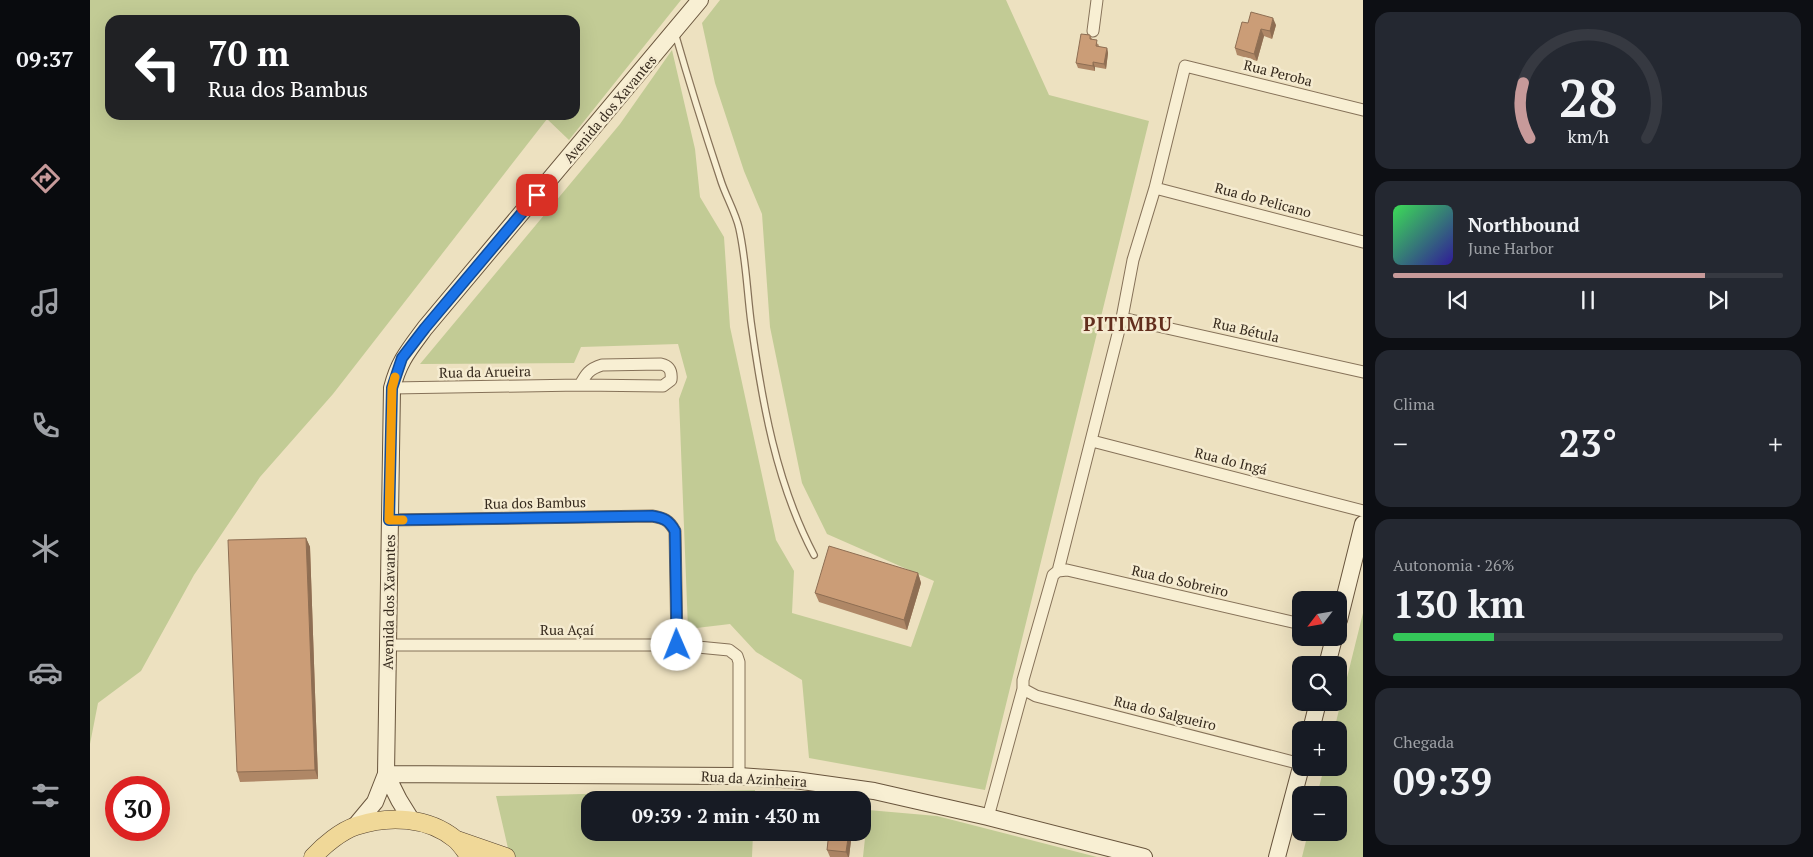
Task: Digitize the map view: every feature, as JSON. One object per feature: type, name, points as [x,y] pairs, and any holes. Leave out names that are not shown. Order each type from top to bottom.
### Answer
[{"type":"main road","points":[[312,857],[320,849],[355,826],[393,820],[430,824],[457,840],[506,857]]},
{"type":"main road","points":[[457,840],[470,857]]},
{"type":"street","name":"Avenida dos Xavantes","points":[[355,826],[375,802],[386,774],[392,388],[402,358],[425,328],[700,0]]},
{"type":"street","points":[[1094,31],[1097,0]]},
{"type":"street","name":"Rua Peroba","points":[[1155,188],[1185,66],[1363,110]]},
{"type":"street","points":[[988,817],[1023,690],[1023,680],[1056,573],[1092,441],[1122,318],[1133,260],[1155,188]]},
{"type":"street","name":"Rua do Pelicano","points":[[1155,188],[1363,242]]},
{"type":"street","name":"Rua Bétula","points":[[1122,318],[1363,372]]},
{"type":"street","name":"Rua da Arueira","points":[[392,388],[580,385],[663,386],[670,380],[671,376],[667,366],[661,364],[602,365],[593,367],[587,372],[580,385]]},
{"type":"street","name":"Rua do Ingá","points":[[1092,441],[1363,511]]},
{"type":"street","name":"Rua dos Bambus","points":[[389,520],[652,516],[664,518],[670,522],[675,531],[677,645]]},
{"type":"street","points":[[1346,591],[1363,524]]},
{"type":"street","name":"Rua do Sobreiro","points":[[1056,573],[1067,570],[1292,622]]},
{"type":"street","name":"Rua Açaí","points":[[388,644],[677,645],[729,650],[737,656],[739,662],[739,776]]},
{"type":"street","name":"Rua do Salgueiro","points":[[1023,690],[1036,696],[1292,763]]},
{"type":"street","name":"Avenida dos Xavantes","points":[[386,774],[412,821]]},
{"type":"street","name":"Rua da Azinheira","points":[[386,774],[739,776],[795,780],[874,791],[988,817],[1144,857]]},
{"type":"street","points":[[1277,857],[1298,776]]},
{"type":"lane","points":[[675,32],[721,181],[739,226],[751,322],[769,430],[788,497],[803,535],[814,555]]},
{"type":"green space","points":[[90,0],[681,0],[569,140],[548,120],[580,120],[580,15],[105,15],[105,120],[546,120],[333,394],[260,477],[194,575],[141,671],[98,703],[90,744]]},
{"type":"green space","points":[[720,0],[1006,0],[1049,95],[1149,121],[985,790],[809,758],[802,680],[756,652],[730,624],[688,629],[679,399],[687,377],[678,344],[581,347],[574,363],[420,364],[620,124],[672,50],[695,149],[700,197],[724,237],[730,327],[776,540],[794,571],[792,613],[911,647],[934,581],[827,534],[802,483],[770,327],[762,214],[744,171],[715,83],[702,23]]},
{"type":"green space","points":[[1363,613],[1363,857],[1302,857],[1306,841],[1347,841],[1347,786],[1319,786],[1322,776],[1347,776],[1347,721],[1336,721],[1339,711],[1347,711],[1347,678]]},
{"type":"green space","points":[[755,790],[755,791],[712,791]]},
{"type":"green space","points":[[581,794],[581,841],[753,841],[752,857],[510,857],[496,796]]},
{"type":"green space","points":[[871,810],[937,816],[1097,857],[863,857],[865,841],[871,841]]},
{"type":"building","points":[[1251,12],[1273,18],[1270,31],[1261,29],[1254,54],[1235,48],[1242,22],[1248,23]]},
{"type":"building","points":[[1081,34],[1090,35],[1090,39],[1097,40],[1096,46],[1107,48],[1104,64],[1093,62],[1093,66],[1076,63]]},
{"type":"building","points":[[306,538],[315,770],[237,772],[228,540]]},
{"type":"building","points":[[829,546],[918,573],[904,620],[815,593]]},
{"type":"building","points":[[828,841],[848,841],[846,852],[827,850]]},
{"type":"slow traffic","points":[[395,377],[392,388],[389,520],[403,520]]},
{"type":"district","name":"PITIMBU","points":[[1128,324]]},
{"type":"route","points":[[537,195],[402,358],[392,388],[389,520],[652,516],[664,518],[670,522],[675,531],[677,645]]}]
